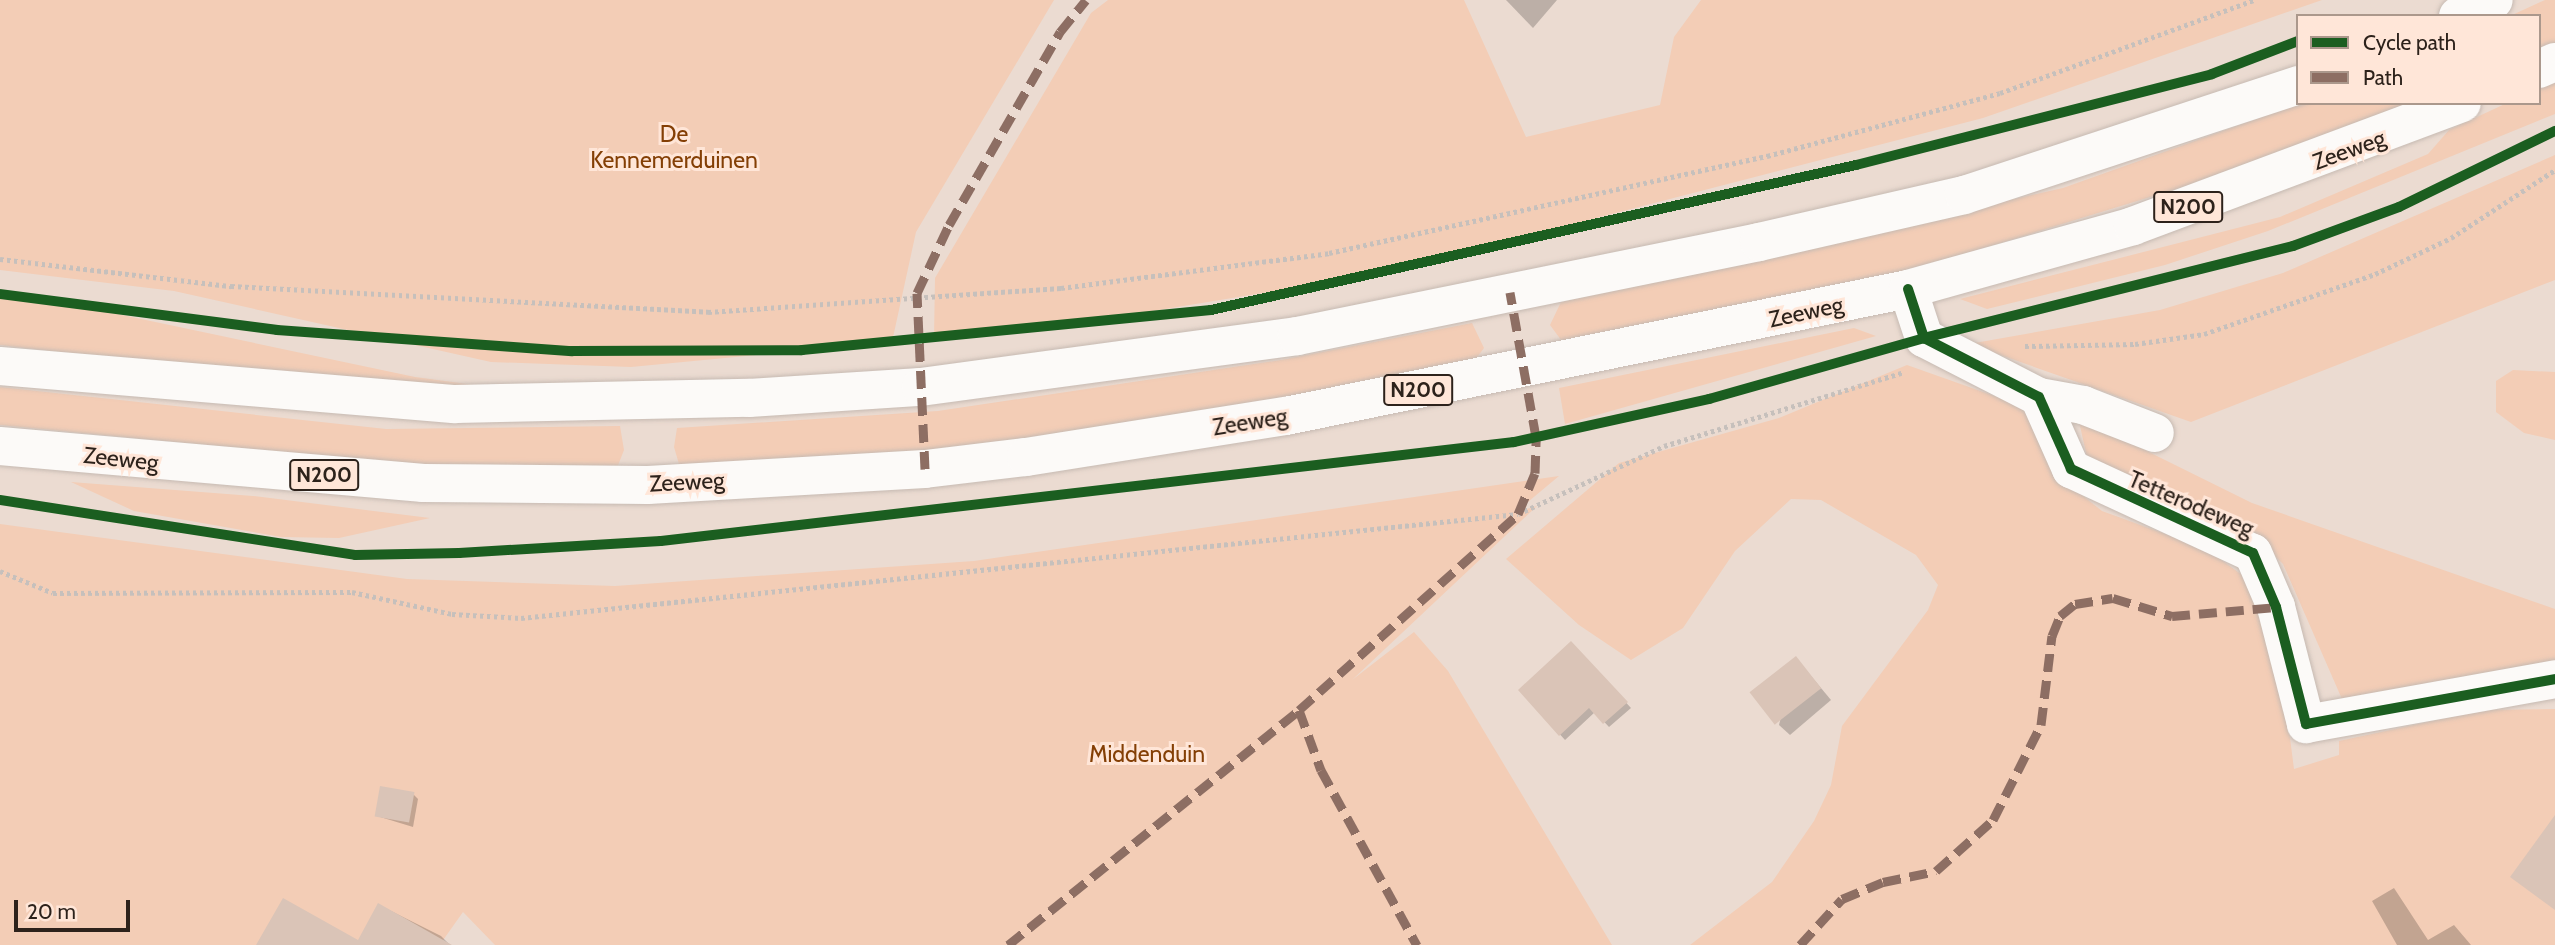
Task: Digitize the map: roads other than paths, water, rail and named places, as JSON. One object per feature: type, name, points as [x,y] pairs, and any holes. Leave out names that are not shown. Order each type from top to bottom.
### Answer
[{"type":"main road","points":[[2462,14],[2494,0]]},
{"type":"main road","points":[[0,366],[455,404],[922,387],[1297,336],[1759,242],[1964,195],[2296,86]]},
{"type":"main road","name":"Zeeweg","points":[[0,446],[423,483],[648,485],[925,469],[1286,416],[1908,289],[2133,226],[2457,105]]},
{"type":"main road","points":[[1908,289],[1924,338],[2039,397],[2082,405],[2155,433]]},
{"type":"main road","name":"Tetterodeweg","points":[[2039,397],[2071,469],[2253,553],[2276,607],[2306,724],[2555,679]]},
{"type":"park label","name":"De Kennemerduinen","points":[[674,147]]},
{"type":"park label","name":"Middenduin","points":[[1147,754]]}]
